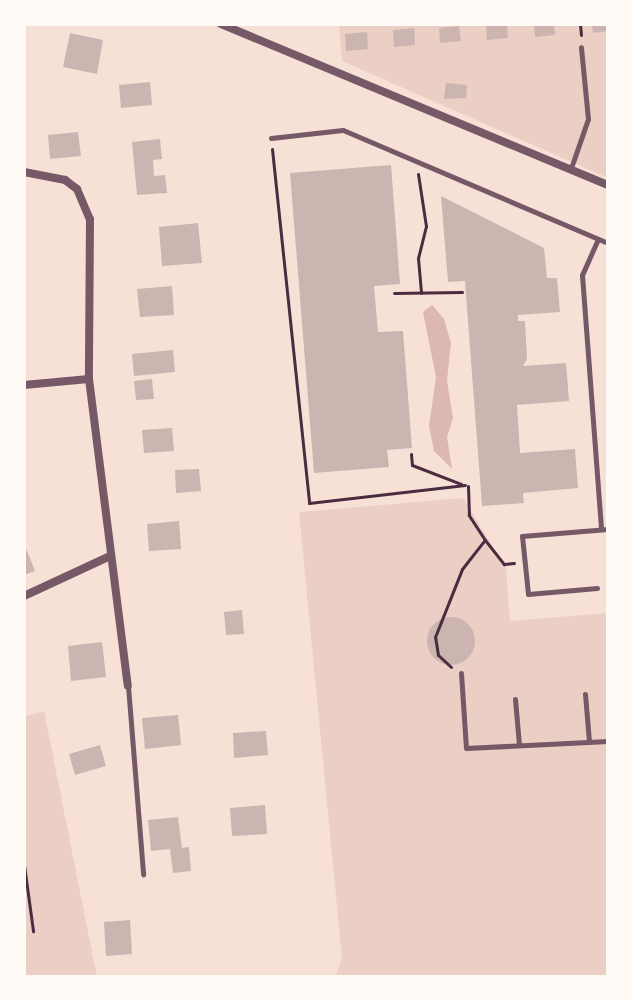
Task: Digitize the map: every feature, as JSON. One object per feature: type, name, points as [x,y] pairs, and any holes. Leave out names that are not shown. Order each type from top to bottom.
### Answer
[{"type":"street","points":[[221,24],[608,185]]},
{"type":"street","points":[[24,172],[65,180],[85,201],[90,219],[89,379],[128,686]]},
{"type":"street","points":[[24,385],[89,379]]},
{"type":"street","points":[[24,596],[110,556]]},
{"type":"lane","points":[[571,168],[588,119],[581,47]]},
{"type":"lane","points":[[271,138],[343,130],[608,243]]},
{"type":"lane","points":[[597,588],[528,594],[522,536],[604,529],[582,275],[598,239]]},
{"type":"lane","points":[[461,673],[466,748],[608,741]]},
{"type":"lane","points":[[128,686],[143,874]]},
{"type":"lane","points":[[585,694],[589,742]]},
{"type":"lane","points":[[515,699],[519,745]]},
{"type":"path","points":[[271,138],[309,503],[477,485]]},
{"type":"path","points":[[416,161],[426,226],[418,258],[421,293]]},
{"type":"path","points":[[394,293],[462,292]]},
{"type":"path","points":[[411,454],[412,465],[467,485]]},
{"type":"path","points":[[467,485],[469,515],[485,540],[504,564],[525,562]]},
{"type":"path","points":[[461,673],[438,655],[435,637],[462,569],[485,540]]},
{"type":"path","points":[[24,865],[33,931]]},
{"type":"shaded area","points":[[339,24],[608,24],[608,178],[342,61]]},
{"type":"shaded area","points":[[432,305],[444,319],[451,343],[447,381],[453,418],[447,437],[452,469],[434,451],[429,426],[436,377],[423,312]]},
{"type":"shaded area","points":[[463,498],[506,568],[510,621],[607,613],[608,977],[335,977],[342,959],[299,512]]},
{"type":"shaded area","points":[[44,711],[97,977],[24,977],[24,717]]},
{"type":"building","points":[[486,24],[507,24],[508,38],[487,40]]},
{"type":"building","points":[[534,24],[554,24],[555,35],[535,37]]},
{"type":"building","points":[[592,24],[608,24],[608,31],[593,33]]},
{"type":"building","points":[[459,26],[461,41],[440,43],[439,28]]},
{"type":"building","points":[[414,28],[415,45],[394,47],[393,30]]},
{"type":"building","points":[[367,32],[368,49],[346,51],[345,34]]},
{"type":"building","points":[[70,33],[103,40],[97,74],[63,67]]},
{"type":"building","points":[[150,82],[152,105],[121,108],[119,85]]},
{"type":"building","points":[[446,83],[467,85],[466,98],[444,99]]},
{"type":"building","points":[[78,132],[81,156],[50,159],[48,135]]},
{"type":"building","points":[[160,139],[162,159],[153,160],[154,176],[165,175],[167,193],[137,195],[132,142]]},
{"type":"building","points":[[391,165],[400,284],[374,286],[378,332],[403,331],[412,448],[387,450],[389,467],[314,473],[290,173]]},
{"type":"building","points":[[441,196],[544,248],[547,278],[557,278],[560,312],[518,315],[518,321],[525,321],[527,359],[523,366],[566,363],[569,401],[517,405],[520,453],[575,449],[578,488],[523,493],[524,503],[482,506],[465,281],[448,282]]},
{"type":"building","points":[[198,223],[202,263],[162,266],[159,227]]},
{"type":"building","points":[[172,286],[174,315],[140,317],[137,289]]},
{"type":"building","points":[[173,350],[175,372],[134,376],[132,354]]},
{"type":"building","points":[[152,379],[154,399],[136,400],[134,381]]},
{"type":"building","points":[[172,428],[174,451],[144,453],[142,430]]},
{"type":"building","points":[[199,469],[201,491],[176,493],[175,470]]},
{"type":"building","points":[[179,521],[181,549],[149,551],[147,524]]},
{"type":"building","points":[[24,543],[35,571],[24,575]]},
{"type":"building","points":[[242,610],[244,634],[226,635],[224,612]]},
{"type":"building","points":[[451,617],[468,624],[475,641],[468,658],[451,665],[434,658],[427,641],[434,624]]},
{"type":"building","points":[[102,642],[106,677],[71,681],[68,646]]},
{"type":"building","points":[[178,715],[181,745],[145,749],[142,718]]},
{"type":"building","points":[[266,731],[268,755],[234,758],[233,733]]},
{"type":"building","points":[[100,745],[106,766],[75,775],[69,754]]},
{"type":"building","points":[[265,805],[267,834],[232,836],[230,808]]},
{"type":"building","points":[[178,817],[182,848],[189,847],[191,871],[173,873],[170,849],[151,851],[148,820]]},
{"type":"building","points":[[130,920],[132,954],[106,956],[104,922]]}]
